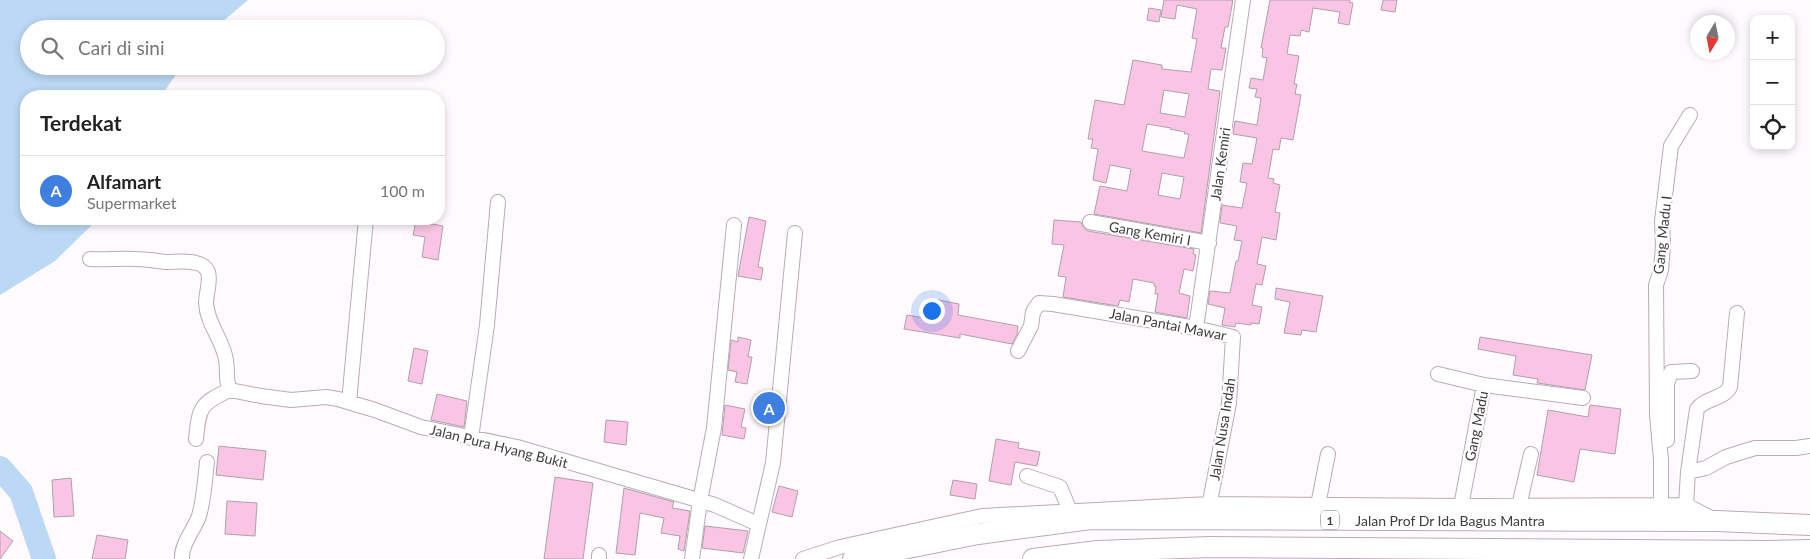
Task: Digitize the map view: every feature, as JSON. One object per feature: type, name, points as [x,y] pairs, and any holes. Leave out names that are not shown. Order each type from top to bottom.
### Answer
[{"type":"highway","name":"Jalan Prof Dr Ida Bagus Mantra","points":[[853,559],[978,534],[1091,520],[1208,512],[1717,521],[1810,525]]},
{"type":"highway","name":"1","points":[[1033,559],[1098,552],[1629,555],[1718,551],[1810,550]]},
{"type":"highway","points":[[1767,551],[1808,559]]},
{"type":"street","name":"Jalan Kemiri","points":[[1196,328],[1243,0]]},
{"type":"street","name":"Gang Madu I","points":[[1666,506],[1657,414],[1656,286],[1661,270],[1662,221],[1671,146],[1690,115]]},
{"type":"street","points":[[471,438],[487,325],[498,202]]},
{"type":"street","name":"Gang Kemiri I","points":[[1090,222],[1209,243]]},
{"type":"street","points":[[349,402],[365,225]]},
{"type":"street","points":[[692,559],[700,501],[714,428],[734,225]]},
{"type":"street","points":[[751,559],[773,463],[795,233]]},
{"type":"street","points":[[90,258],[107,261],[136,259],[195,262],[207,270],[206,303],[208,314],[212,327],[223,348],[226,361],[227,384],[230,390],[208,400],[203,406],[199,414],[196,439]]},
{"type":"street","name":"Jalan Pantai Mawar","points":[[1018,351],[1031,326],[1033,312],[1039,303],[1196,328],[1233,337]]},
{"type":"street","points":[[1686,505],[1688,472],[1697,409],[1703,403],[1727,392],[1730,387],[1737,313]]},
{"type":"street","name":"Jalan Nusa Indah","points":[[1208,512],[1229,403],[1233,337]]},
{"type":"street","points":[[1666,506],[1667,384],[1671,372],[1692,372]]},
{"type":"street","points":[[1438,374],[1484,385]]},
{"type":"street","name":"Gang Madu","points":[[1461,506],[1484,385],[1583,398]]},
{"type":"street","name":"Jalan Pura Hyang Bukit","points":[[230,390],[284,400],[326,397],[349,402],[421,427],[518,447],[700,501],[742,515],[758,524]]},
{"type":"street","points":[[1688,472],[1706,468],[1726,457],[1755,448],[1810,446]]},
{"type":"street","points":[[1318,505],[1328,454]]},
{"type":"street","points":[[1519,506],[1531,454]]},
{"type":"street","points":[[182,559],[184,546],[199,514],[208,462]]},
{"type":"street","points":[[1027,476],[1058,485],[1062,489],[1070,511]]},
{"type":"street","points":[[802,559],[840,547],[982,516],[1070,511],[1208,512],[1318,505],[1686,505],[1717,521]]},
{"type":"street","points":[[1684,559],[1706,556],[1718,551]]},
{"type":"water","points":[[0,0],[248,0],[225,20],[20,20],[20,75],[176,75],[165,90],[20,90],[20,225],[92,225],[55,261],[0,295]]},
{"type":"building","points":[[1164,0],[1233,0],[1228,27],[1225,27],[1221,48],[1226,48],[1222,70],[1211,69],[1208,89],[1220,91],[1201,233],[1094,214],[1100,186],[1127,191],[1131,169],[1110,165],[1106,183],[1093,180],[1098,149],[1091,148],[1093,139],[1088,139],[1095,100],[1124,105],[1133,60],[1162,65],[1162,69],[1191,72],[1197,39],[1192,38],[1197,9],[1177,5],[1175,19],[1161,17]],"holes":[[[1164,90],[1189,94],[1185,117],[1160,113]],[[1147,124],[1171,128],[1185,132],[1184,134],[1189,134],[1184,158],[1142,151]],[[1162,173],[1184,177],[1180,199],[1158,195]]]},
{"type":"building","points":[[1270,0],[1350,0],[1349,2],[1353,3],[1349,25],[1338,23],[1340,12],[1313,8],[1309,32],[1301,30],[1300,36],[1290,35],[1287,54],[1299,56],[1294,84],[1297,84],[1295,94],[1301,95],[1293,140],[1281,138],[1279,150],[1273,149],[1268,178],[1274,179],[1273,183],[1280,185],[1275,212],[1280,213],[1276,240],[1262,237],[1257,264],[1266,266],[1262,285],[1256,284],[1252,305],[1262,307],[1259,324],[1236,323],[1235,327],[1222,325],[1225,308],[1208,304],[1210,291],[1230,293],[1236,261],[1238,261],[1242,241],[1234,240],[1237,226],[1220,223],[1222,205],[1242,208],[1247,183],[1240,182],[1243,163],[1252,164],[1257,138],[1233,134],[1235,121],[1257,125],[1261,98],[1255,97],[1257,89],[1249,88],[1251,78],[1263,80],[1267,58],[1262,57],[1263,48],[1261,48]]},
{"type":"building","points":[[1383,0],[1397,0],[1395,12],[1381,10]]},
{"type":"building","points":[[1149,8],[1161,10],[1159,22],[1147,20]]},
{"type":"building","points":[[749,217],[766,221],[758,267],[763,268],[761,280],[738,276]]},
{"type":"building","points":[[1054,220],[1081,222],[1088,231],[1194,249],[1193,254],[1196,255],[1193,271],[1184,269],[1179,293],[1190,296],[1187,318],[1155,312],[1158,294],[1155,294],[1156,286],[1154,286],[1154,283],[1133,279],[1129,302],[1120,300],[1118,306],[1063,297],[1066,277],[1058,276],[1064,245],[1052,244]]},
{"type":"building","points":[[415,225],[443,226],[438,260],[422,257],[425,237],[413,235]]},
{"type":"building","points":[[1276,288],[1323,296],[1316,332],[1302,330],[1301,335],[1284,333],[1290,302],[1275,299]]},
{"type":"building","points":[[934,299],[959,304],[958,315],[1018,326],[1017,334],[1012,344],[960,334],[960,338],[904,329],[907,315],[930,319]]},
{"type":"building","points":[[738,337],[751,340],[748,357],[752,357],[747,384],[735,382],[737,372],[728,370],[731,340],[738,342]]},
{"type":"building","points":[[1480,337],[1592,355],[1585,390],[1537,383],[1538,379],[1513,375],[1516,356],[1478,349]]},
{"type":"building","points":[[414,348],[428,351],[422,384],[408,381]]},
{"type":"building","points":[[437,394],[467,401],[464,427],[431,420]]},
{"type":"building","points":[[725,405],[745,409],[741,427],[746,428],[744,439],[722,435]]},
{"type":"building","points":[[1590,405],[1621,409],[1615,454],[1580,449],[1574,482],[1537,475],[1548,410],[1588,417]]},
{"type":"building","points":[[606,420],[628,422],[626,445],[604,442]]},
{"type":"building","points":[[996,439],[1019,443],[1018,448],[1040,452],[1037,466],[1015,462],[1011,485],[989,481]]},
{"type":"building","points":[[219,446],[266,451],[263,480],[216,475]]},
{"type":"building","points":[[555,477],[593,483],[583,559],[544,559]]},
{"type":"building","points":[[71,478],[74,516],[54,517],[52,480]]},
{"type":"building","points":[[953,480],[977,484],[975,499],[950,495]]},
{"type":"building","points":[[779,486],[798,491],[792,517],[772,512]]},
{"type":"building","points":[[624,488],[674,502],[672,508],[690,511],[684,551],[678,549],[680,536],[661,533],[664,518],[640,513],[635,555],[616,553]]},
{"type":"building","points":[[227,501],[257,503],[255,536],[225,534]]},
{"type":"building","points":[[705,526],[748,531],[743,553],[702,548]]},
{"type":"building","points":[[0,531],[13,541],[0,559]]},
{"type":"building","points":[[97,535],[128,540],[125,559],[92,559]]},
{"type":"waterway","points":[[0,468],[21,492],[44,559]]},
{"type":"place","name":"Alfamart","points":[[769,408]]}]
